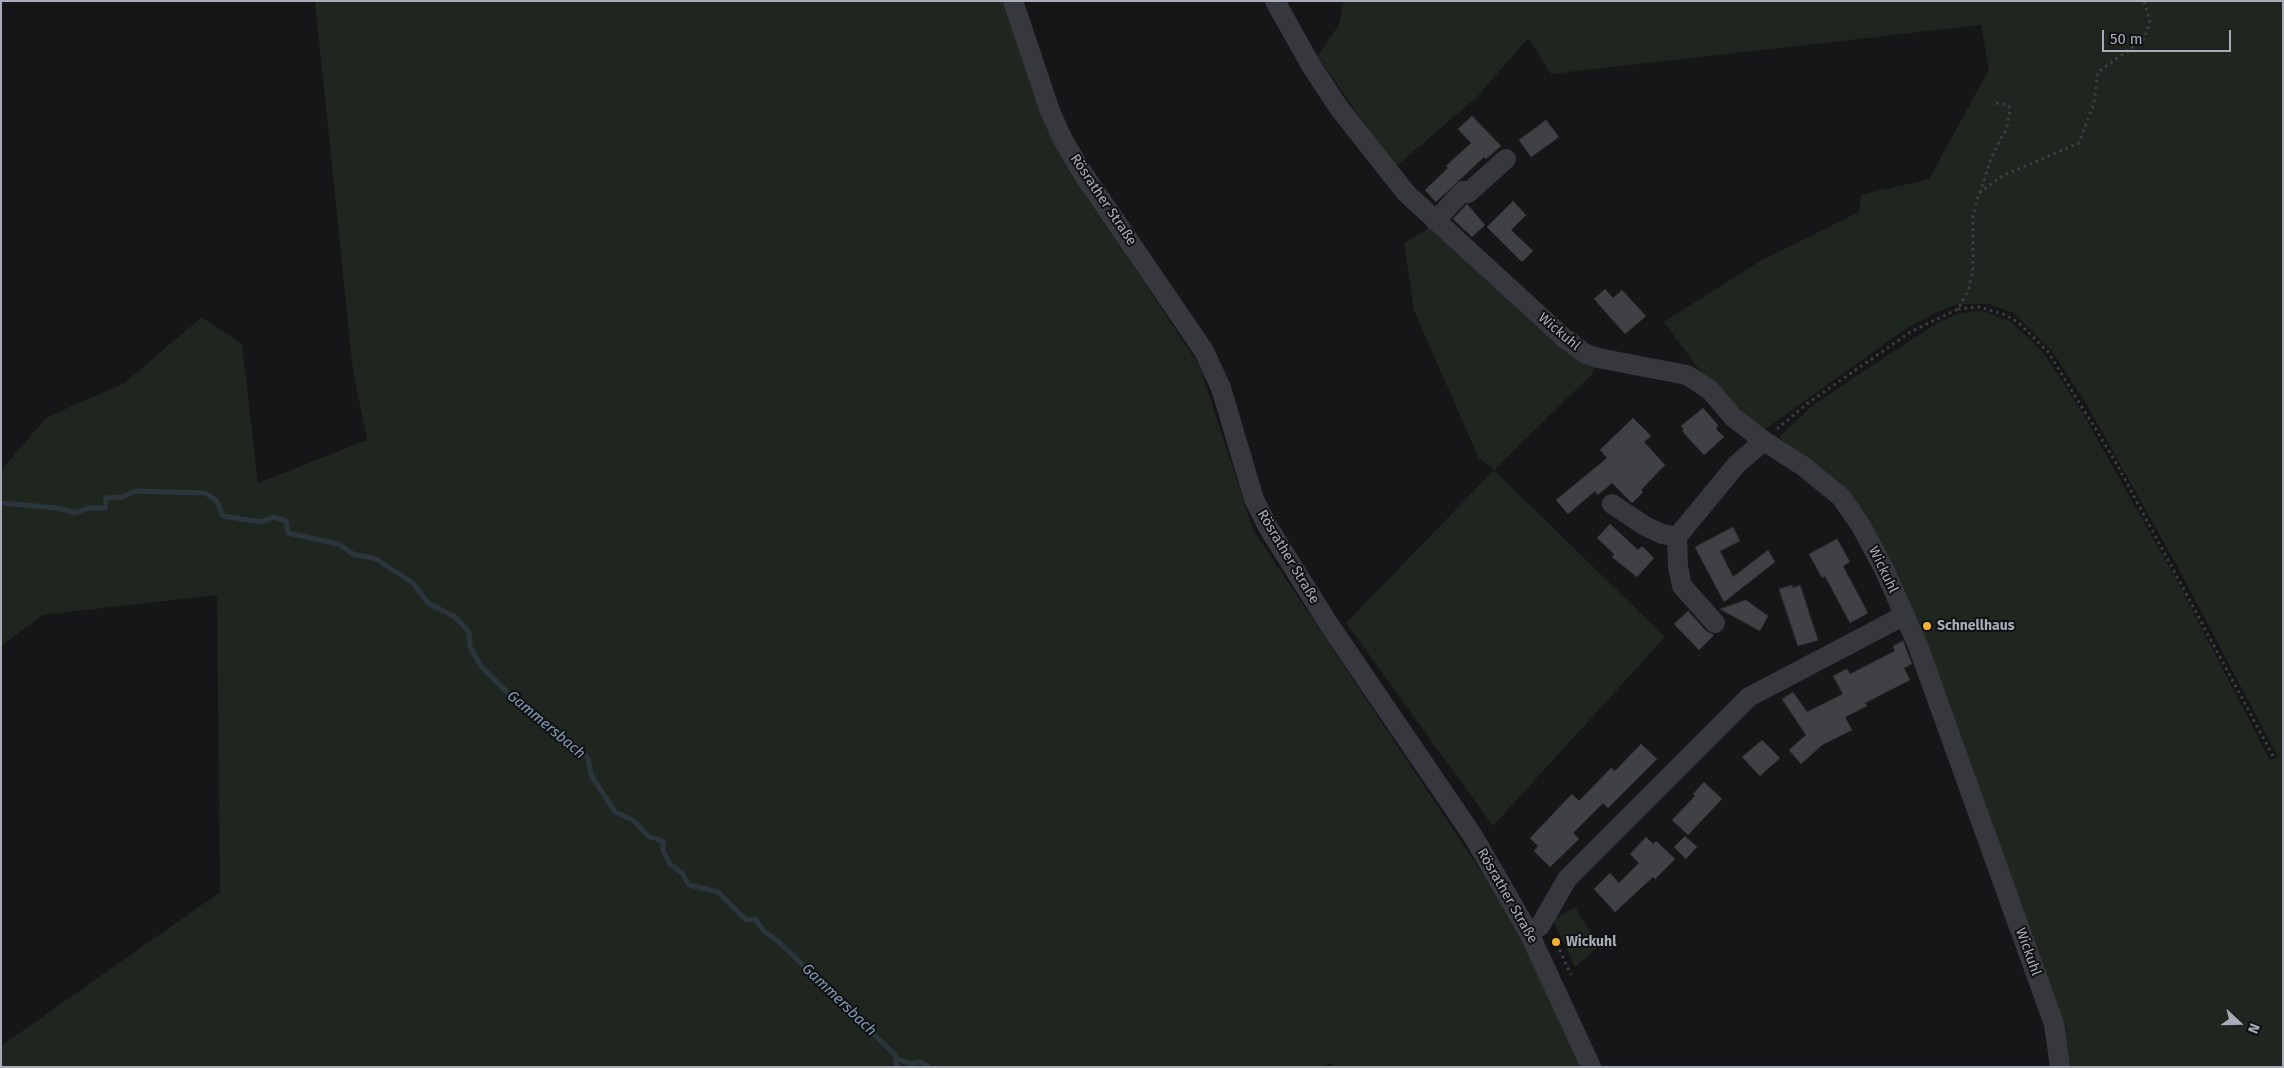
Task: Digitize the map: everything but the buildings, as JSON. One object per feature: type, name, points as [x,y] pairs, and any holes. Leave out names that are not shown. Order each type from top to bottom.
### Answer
[{"type":"street","name":"Rösrather Straße","points":[[1013,1],[1050,111],[1064,140],[1082,172],[1204,351],[1221,388],[1254,499],[1268,527],[1328,623],[1473,836],[1529,933],[1591,1067]]},
{"type":"street","name":"Wickuhl","points":[[1275,1],[1312,67],[1340,108],[1406,194],[1564,338],[1586,354],[1598,358],[1687,375],[1710,390],[1733,417],[1764,441],[1803,466],[1841,497],[1861,526],[1905,615],[1918,646],[2054,1024],[2060,1067]]},
{"type":"street","points":[[1435,220],[1463,191],[1468,193],[1506,159]]},
{"type":"street","points":[[1715,623],[1682,586],[1678,566],[1677,537],[1737,464],[1764,441]]},
{"type":"street","points":[[1612,504],[1645,526],[1662,534],[1677,537]]},
{"type":"street","points":[[1529,933],[1540,926],[1567,879],[1749,697],[1905,615]]},
{"type":"path","points":[[1979,193],[2002,176],[2079,143],[2094,103],[2098,72],[2144,39],[2150,21],[2144,1]]},
{"type":"path","points":[[1958,309],[1968,291],[1974,269],[1973,216],[1979,193],[1991,158],[2006,129],[2009,117],[2010,108],[2008,105],[1993,104]]},
{"type":"path","points":[[1764,441],[1808,403],[1912,330],[1958,309],[1979,307],[2006,315],[2019,323],[2048,352],[2114,459],[2273,756]]},
{"type":"path","points":[[1557,944],[1567,966]]},
{"type":"shaded area","points":[[315,1],[1003,1],[1053,137],[1063,159],[1200,367],[1253,530],[1497,895],[1526,949],[1580,1067],[1334,1067],[1330,1063],[1325,1067],[1,1067],[1,1046],[220,892],[217,595],[42,615],[1,646],[1,470],[47,417],[123,384],[202,317],[242,344],[258,483],[367,440],[353,371]]},
{"type":"shaded area","points":[[1344,1],[2283,1],[2283,1067],[2067,1067],[2061,1017],[1844,493],[1779,437],[1811,407],[1939,322],[1956,314],[1979,310],[2008,320],[2045,355],[2082,412],[2177,581],[2270,760],[2278,757],[2183,577],[2087,405],[2052,351],[2014,313],[1989,304],[1958,304],[1935,313],[1907,328],[1765,429],[1757,425],[1700,371],[1664,322],[1760,261],[1859,212],[1861,195],[1929,179],[1989,69],[1981,25],[1551,74],[1528,38],[1477,97],[1395,167],[1317,56],[1339,25]]},
{"type":"shaded area","points":[[1430,228],[1554,343],[1595,365],[1592,374],[1494,470],[1478,457],[1414,310],[1404,243]]},
{"type":"shaded area","points":[[1494,470],[1665,637],[1493,826],[1346,623]]},
{"type":"shaded area","points":[[1575,907],[1599,946],[1575,967],[1553,920]]},
{"type":"waterway","name":"Gammersbach","points":[[1,503],[58,508],[75,513],[88,508],[105,508],[106,498],[123,497],[135,491],[205,493],[217,501],[223,516],[262,522],[273,517],[286,521],[288,533],[339,544],[353,554],[376,559],[413,583],[428,603],[455,617],[469,632],[470,647],[481,666],[530,715],[588,758],[591,775],[615,812],[633,820],[648,836],[663,841],[663,851],[670,864],[682,873],[689,885],[718,892],[746,920],[755,919],[764,931],[779,942],[895,1055],[897,1067]]},
{"type":"waterway","points":[[896,1058],[910,1064],[921,1062],[929,1067]]},
{"type":"place","name":"Schnellhaus","points":[[1927,626]]},
{"type":"place","name":"Wickuhl","points":[[1556,942]]}]
